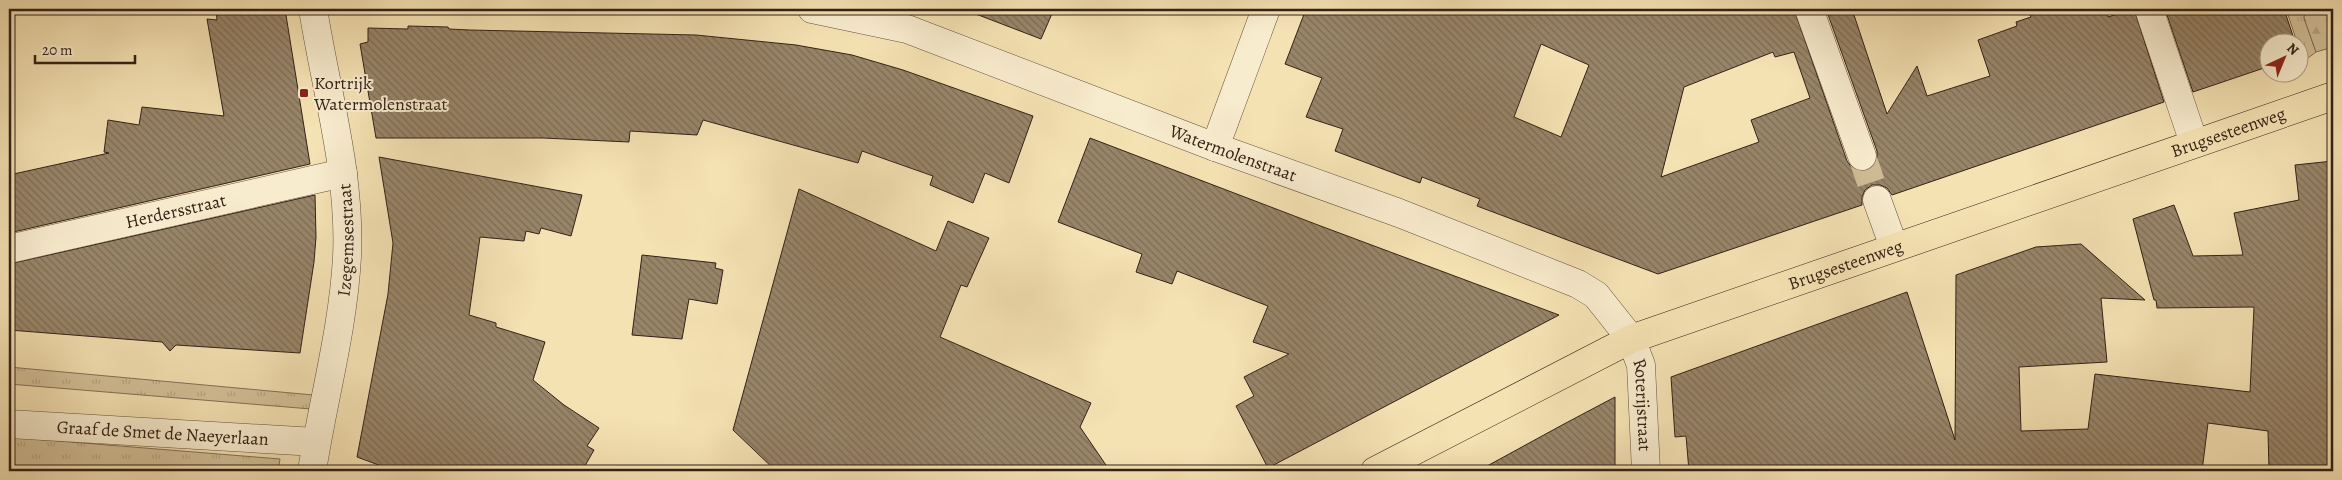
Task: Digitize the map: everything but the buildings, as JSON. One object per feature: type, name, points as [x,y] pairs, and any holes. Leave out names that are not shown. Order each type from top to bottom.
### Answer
[{"type":"main road","name":"Brugsesteenweg","points":[[1375,471],[1631,339],[2333,96]]},
{"type":"street","name":"Izegemsestraat","points":[[312,471],[342,309],[347,256],[343,174],[313,9]]},
{"type":"street","name":"Watermolenstraat","points":[[812,9],[907,29],[1215,147],[1399,213],[1578,284],[1596,295],[1631,339]]},
{"type":"street","points":[[1215,147],[1266,9]]},
{"type":"street","points":[[1809,9],[1862,156]]},
{"type":"street","points":[[2149,9],[2194,144]]},
{"type":"street","name":"Herdersstraat","points":[[9,249],[343,174]]},
{"type":"street","points":[[1877,200],[1894,247]]},
{"type":"street","name":"Roterijstraat","points":[[1631,339],[1640,365],[1646,471]]},
{"type":"street","name":"Graaf de Smet de Naeyerlaan","points":[[9,424],[316,442]]},
{"type":"green space","points":[[2286,9],[2305,9],[2304,18],[2309,32],[2294,32]]},
{"type":"green space","points":[[2305,9],[2333,9],[2333,47],[2316,52],[2304,18]]},
{"type":"green space","points":[[2310,35],[2316,52],[2310,56]]},
{"type":"green space","points":[[9,367],[313,395],[311,409],[9,384]]},
{"type":"green space","points":[[9,437],[280,459],[278,471],[9,471]]},
{"type":"tunnel","points":[[1862,156],[1877,200]]},
{"type":"place","name":"Kortrijk Watermolenstraat","points":[[304,93]]}]
